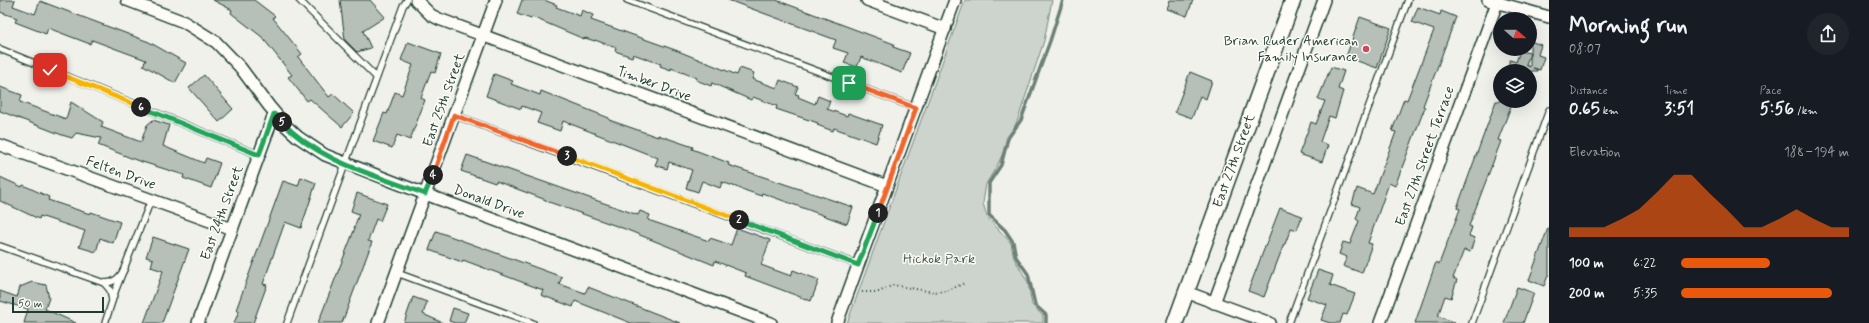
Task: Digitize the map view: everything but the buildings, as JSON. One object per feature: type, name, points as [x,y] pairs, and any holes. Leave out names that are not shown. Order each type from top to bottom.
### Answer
[{"type":"main road","name":"East 27th Street","points":[[1175,323],[1293,0]]},
{"type":"street","name":"Donald Drive","points":[[127,0],[184,22],[216,42],[240,67],[274,114],[298,137],[312,147],[346,164],[771,323]]},
{"type":"street","name":"Timber Drive","points":[[416,0],[431,15],[439,19],[887,186]]},
{"type":"street","name":"East 25th Street","points":[[378,323],[496,0]]},
{"type":"street","points":[[867,0],[945,29]]},
{"type":"street","points":[[837,323],[955,0]]},
{"type":"street","points":[[1214,303],[1324,0]]},
{"type":"street","points":[[1494,1],[1549,17]]},
{"type":"street","name":"East 27th Street Terrace","points":[[1380,323],[1494,1]]},
{"type":"street","name":"East 24th Street","points":[[198,323],[274,114]]},
{"type":"street","name":"Felten Drive","points":[[0,145],[232,230]]},
{"type":"street","points":[[1186,292],[1270,323]]},
{"type":"lane","points":[[299,0],[376,77]]},
{"type":"lane","points":[[287,323],[346,164],[376,77],[403,6],[407,0]]},
{"type":"lane","points":[[627,0],[916,108]]},
{"type":"lane","points":[[1289,323],[1408,0]]},
{"type":"lane","points":[[0,49],[259,155]]},
{"type":"lane","points":[[1472,323],[1549,110]]},
{"type":"lane","points":[[454,115],[858,265]]},
{"type":"lane","points":[[105,323],[151,200]]},
{"type":"lane","points":[[0,246],[104,283],[112,282],[118,279],[125,268]]},
{"type":"lane","points":[[397,273],[533,323]]},
{"type":"lane","points":[[104,283],[111,293],[111,307]]},
{"type":"path","points":[[862,292],[879,292],[893,285],[933,292],[946,291],[965,283]]},
{"type":"green space","name":"Hickok Park","points":[[965,0],[1052,0],[1044,41],[1018,119],[998,164],[986,184],[983,203],[987,217],[1011,243],[1014,258],[1028,282],[1032,305],[1043,316],[1043,323],[847,323]]},
{"type":"waterway","points":[[1046,323],[1046,315],[1035,305],[1028,274],[1016,257],[1013,242],[1005,230],[989,215],[989,183],[1001,165],[1008,138],[1021,120],[1050,41],[1063,0]]},
{"type":"place","name":"Brian Ruder American Family Insurance","points":[[1366,49]]},
{"type":"route","points":[[50,70],[259,155],[274,114],[298,137],[325,155],[425,194],[454,115],[630,179],[858,265],[916,108],[849,83]]}]
